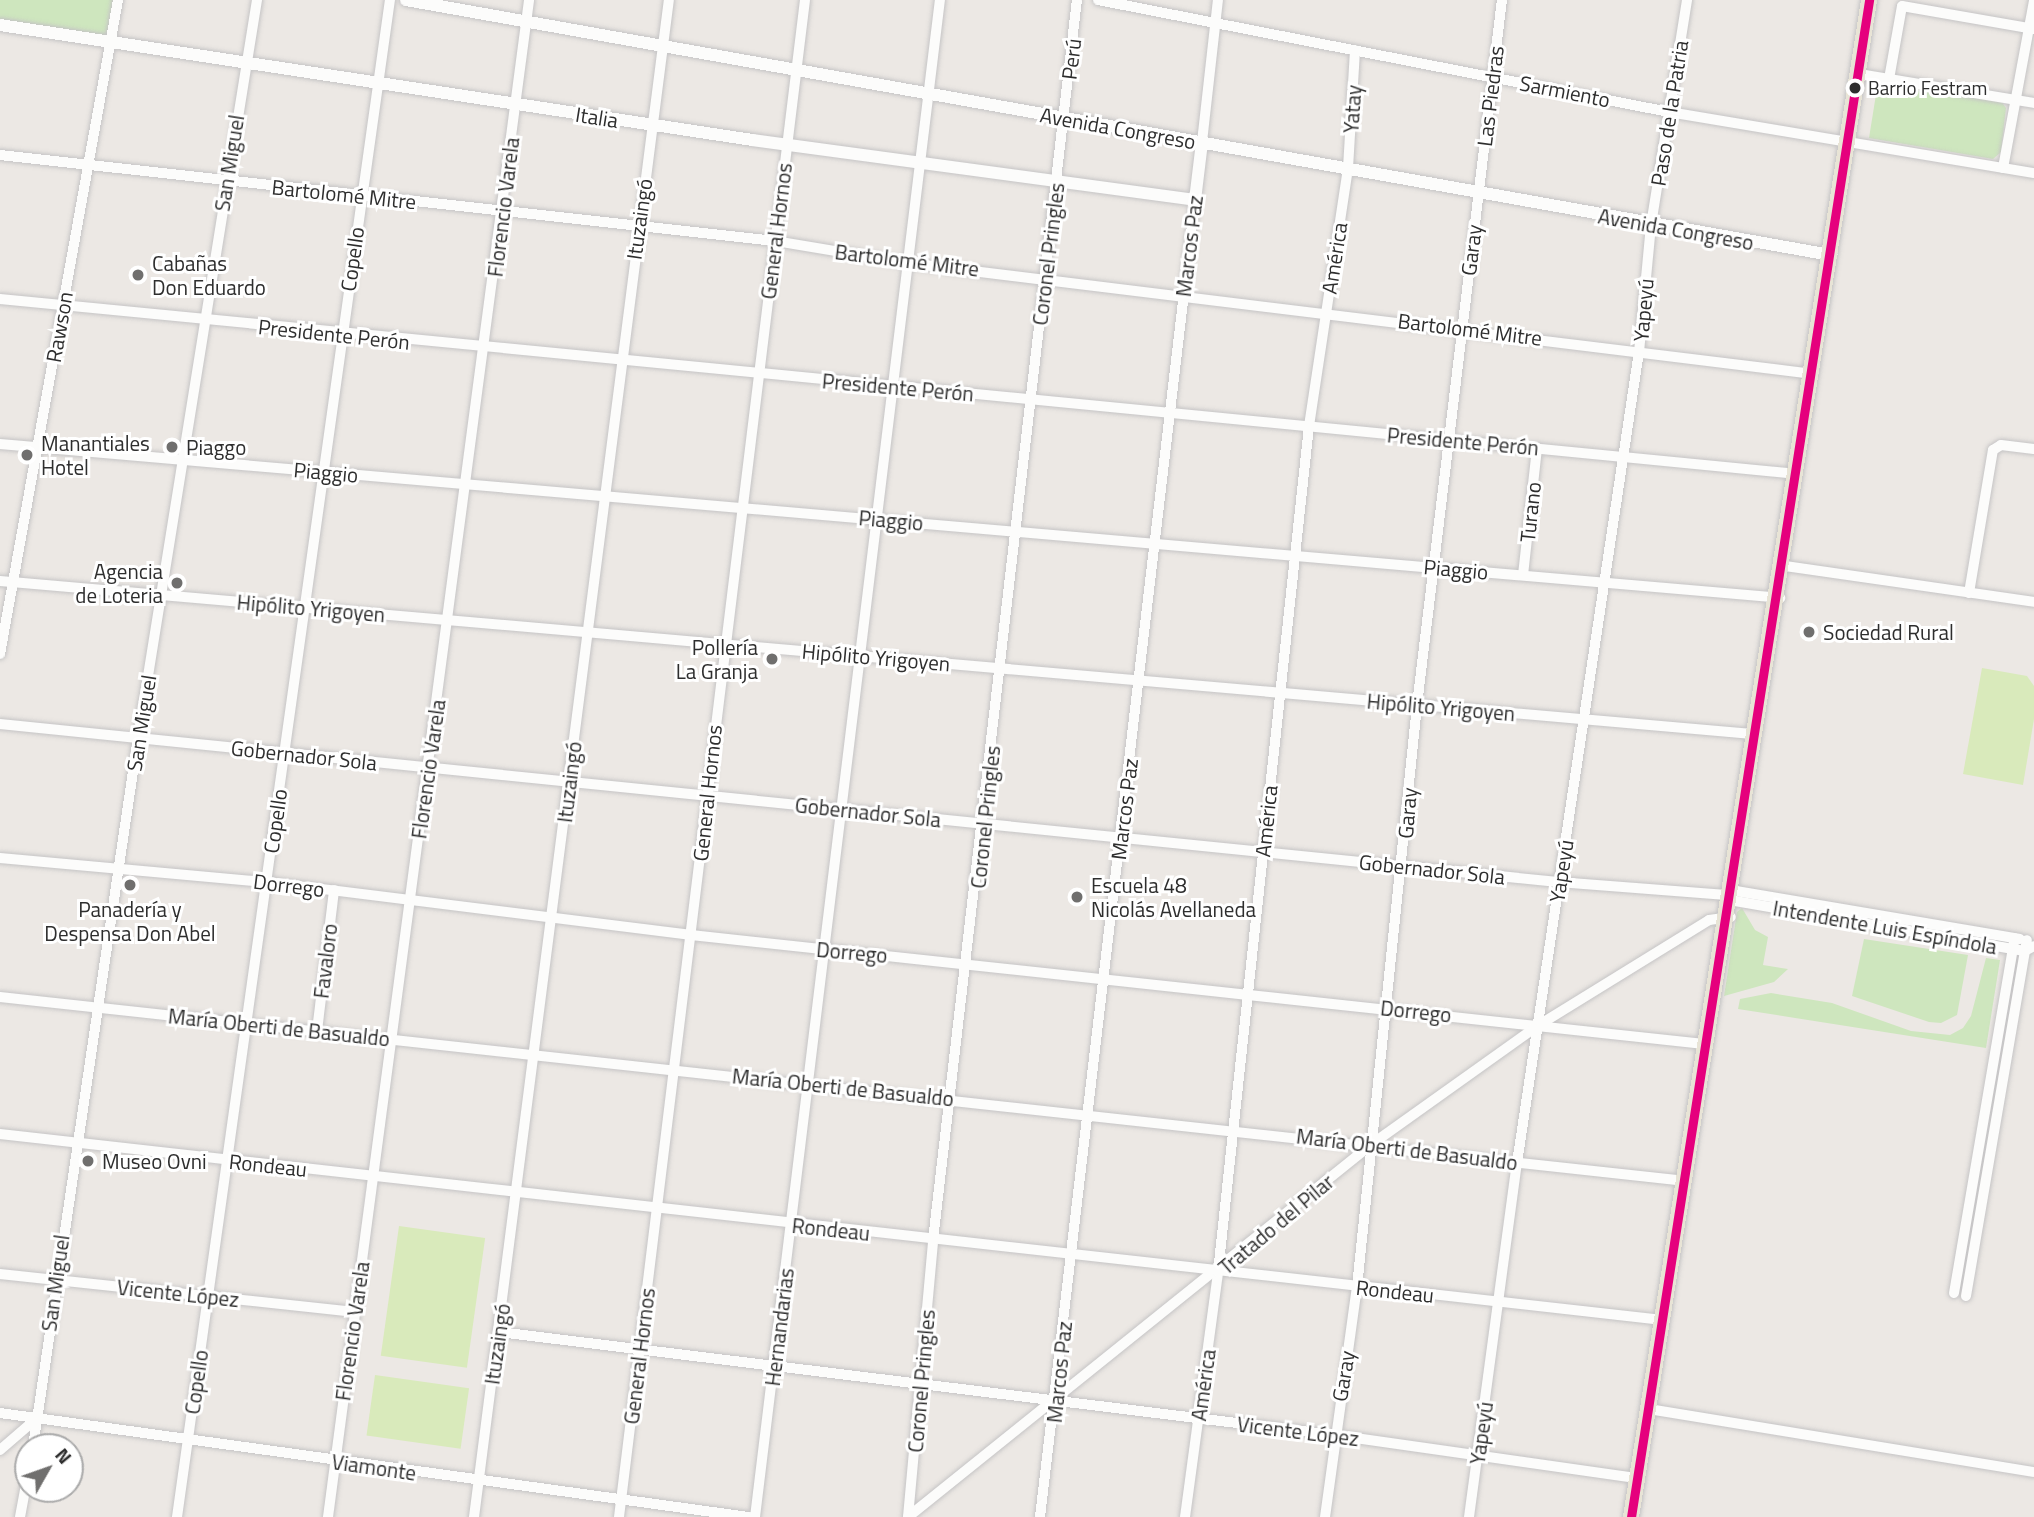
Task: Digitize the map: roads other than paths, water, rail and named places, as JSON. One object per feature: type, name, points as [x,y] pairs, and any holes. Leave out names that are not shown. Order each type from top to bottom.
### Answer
[{"type":"main road","points":[[1701,1087],[1707,1076],[1783,566],[1790,488],[1797,476],[1869,0]]},
{"type":"main road","points":[[1631,1517],[1701,1087],[1704,1044],[1731,904],[1752,734],[1778,598]]},
{"type":"street","name":"Rawson","points":[[0,654],[118,0]]},
{"type":"street","name":"San Miguel","points":[[35,1433],[55,1280],[138,738],[184,460],[225,180],[257,0]]},
{"type":"street","name":"Copello","points":[[177,1517],[390,0]]},
{"type":"street","name":"Avenida Congreso","points":[[405,0],[1348,168],[1651,225],[1831,255]]},
{"type":"street","name":"Florencio Varela","points":[[328,1517],[485,349],[529,0]]},
{"type":"street","name":"Ituzaingó","points":[[474,1517],[536,1054],[619,363],[668,0]]},
{"type":"street","name":"General Hornos","points":[[619,1517],[676,1069],[739,507],[805,0]]},
{"type":"street","name":"Hernandarias","points":[[755,1517],[926,94],[940,0]]},
{"type":"street","name":"Perú","points":[[1064,118],[1077,0]]},
{"type":"street","name":"Sarmiento","points":[[1098,0],[1669,112],[2034,173]]},
{"type":"street","points":[[1202,142],[1218,0]]},
{"type":"street","name":"Las Piedras","points":[[1478,192],[1502,0]]},
{"type":"street","name":"Paso de la Patria","points":[[1651,225],[1687,0]]},
{"type":"street","points":[[2003,168],[2031,28],[2034,0]]},
{"type":"street","points":[[1889,79],[1902,6],[2031,28]]},
{"type":"street","name":"Italia","points":[[0,25],[787,145],[1195,200]]},
{"type":"street","name":"Yatay","points":[[1348,168],[1355,50]]},
{"type":"street","points":[[1859,74],[2034,103]]},
{"type":"street","name":"Coronel Pringles","points":[[908,1517],[933,1240],[985,824],[1064,118]]},
{"type":"street","name":"Marcos Paz","points":[[1040,1517],[1057,1400],[1071,1256],[1202,142]]},
{"type":"street","name":"Bartolomé Mitre","points":[[0,155],[775,242],[907,263],[1046,277],[1813,373]]},
{"type":"street","name":"América","points":[[1185,1517],[1218,1272],[1309,426],[1348,168]]},
{"type":"street","name":"Garay","points":[[1325,1517],[1334,1436],[1357,1287],[1417,705],[1478,192]]},
{"type":"street","name":"Yapeyú","points":[[1469,1517],[1558,882],[1586,719],[1639,352],[1651,225]]},
{"type":"street","name":"Presidente Perón","points":[[0,299],[619,363],[1032,399],[1624,456],[1797,476]]},
{"type":"street","name":"Piaggio","points":[[0,444],[1778,598]]},
{"type":"street","points":[[1969,593],[1993,450],[2001,446],[2034,449]]},
{"type":"street","name":"Turano","points":[[1523,575],[1537,448]]},
{"type":"street","points":[[1783,566],[2034,602]]},
{"type":"street","name":"Hipólito Yrigoyen","points":[[0,581],[1752,734]]},
{"type":"street","name":"Gobernador Sola","points":[[0,724],[1558,882],[1731,904]]},
{"type":"street","name":"Dorrego","points":[[0,858],[266,882],[691,935],[1704,1044]]},
{"type":"street","name":"Favaloro","points":[[317,1031],[334,890]]},
{"type":"street","name":"Intendente Luis Espíndola","points":[[1731,904],[2025,945]]},
{"type":"street","name":"Tratado del Pilar","points":[[908,1517],[1218,1272],[1373,1144],[1539,1025],[1731,904]]},
{"type":"street","points":[[1954,1293],[1974,1180],[2025,945]]},
{"type":"street","name":"María Oberti de Basualdo","points":[[0,997],[1089,1113],[1686,1181]]},
{"type":"street","points":[[1966,1296],[1986,1181],[2003,1043]]},
{"type":"street","name":"Rondeau","points":[[0,1134],[1071,1256],[1663,1320]]},
{"type":"street","points":[[1974,1180],[1986,1181]]},
{"type":"street","name":"Vicente López","points":[[0,1274],[355,1311]]},
{"type":"street","points":[[1957,1278],[1969,1280]]},
{"type":"street","name":"Vicente López","points":[[499,1332],[1057,1400],[1638,1478]]},
{"type":"street","points":[[1649,1409],[2034,1472]]},
{"type":"street","name":"Viamonte","points":[[0,1413],[479,1482],[749,1517]]},
{"type":"street","points":[[0,1450],[38,1417]]},
{"type":"place","name":"Barrio Festram","points":[[1855,88]]},
{"type":"place","name":"Cabañas Don Eduardo","points":[[138,275]]},
{"type":"place","name":"Piaggo","points":[[172,447]]},
{"type":"place","name":"Manantiales Hotel","points":[[27,455]]},
{"type":"place","name":"Agencia de Loteria","points":[[177,583]]},
{"type":"place","name":"Sociedad Rural","points":[[1809,632]]},
{"type":"place","name":"Pollería La Granja","points":[[772,659]]},
{"type":"place","name":"Panadería y Despensa Don Abel","points":[[130,885]]},
{"type":"place","name":"Escuela 48 Nicolás Avellaneda","points":[[1077,897]]},
{"type":"place","name":"Museo Ovni","points":[[88,1161]]}]
